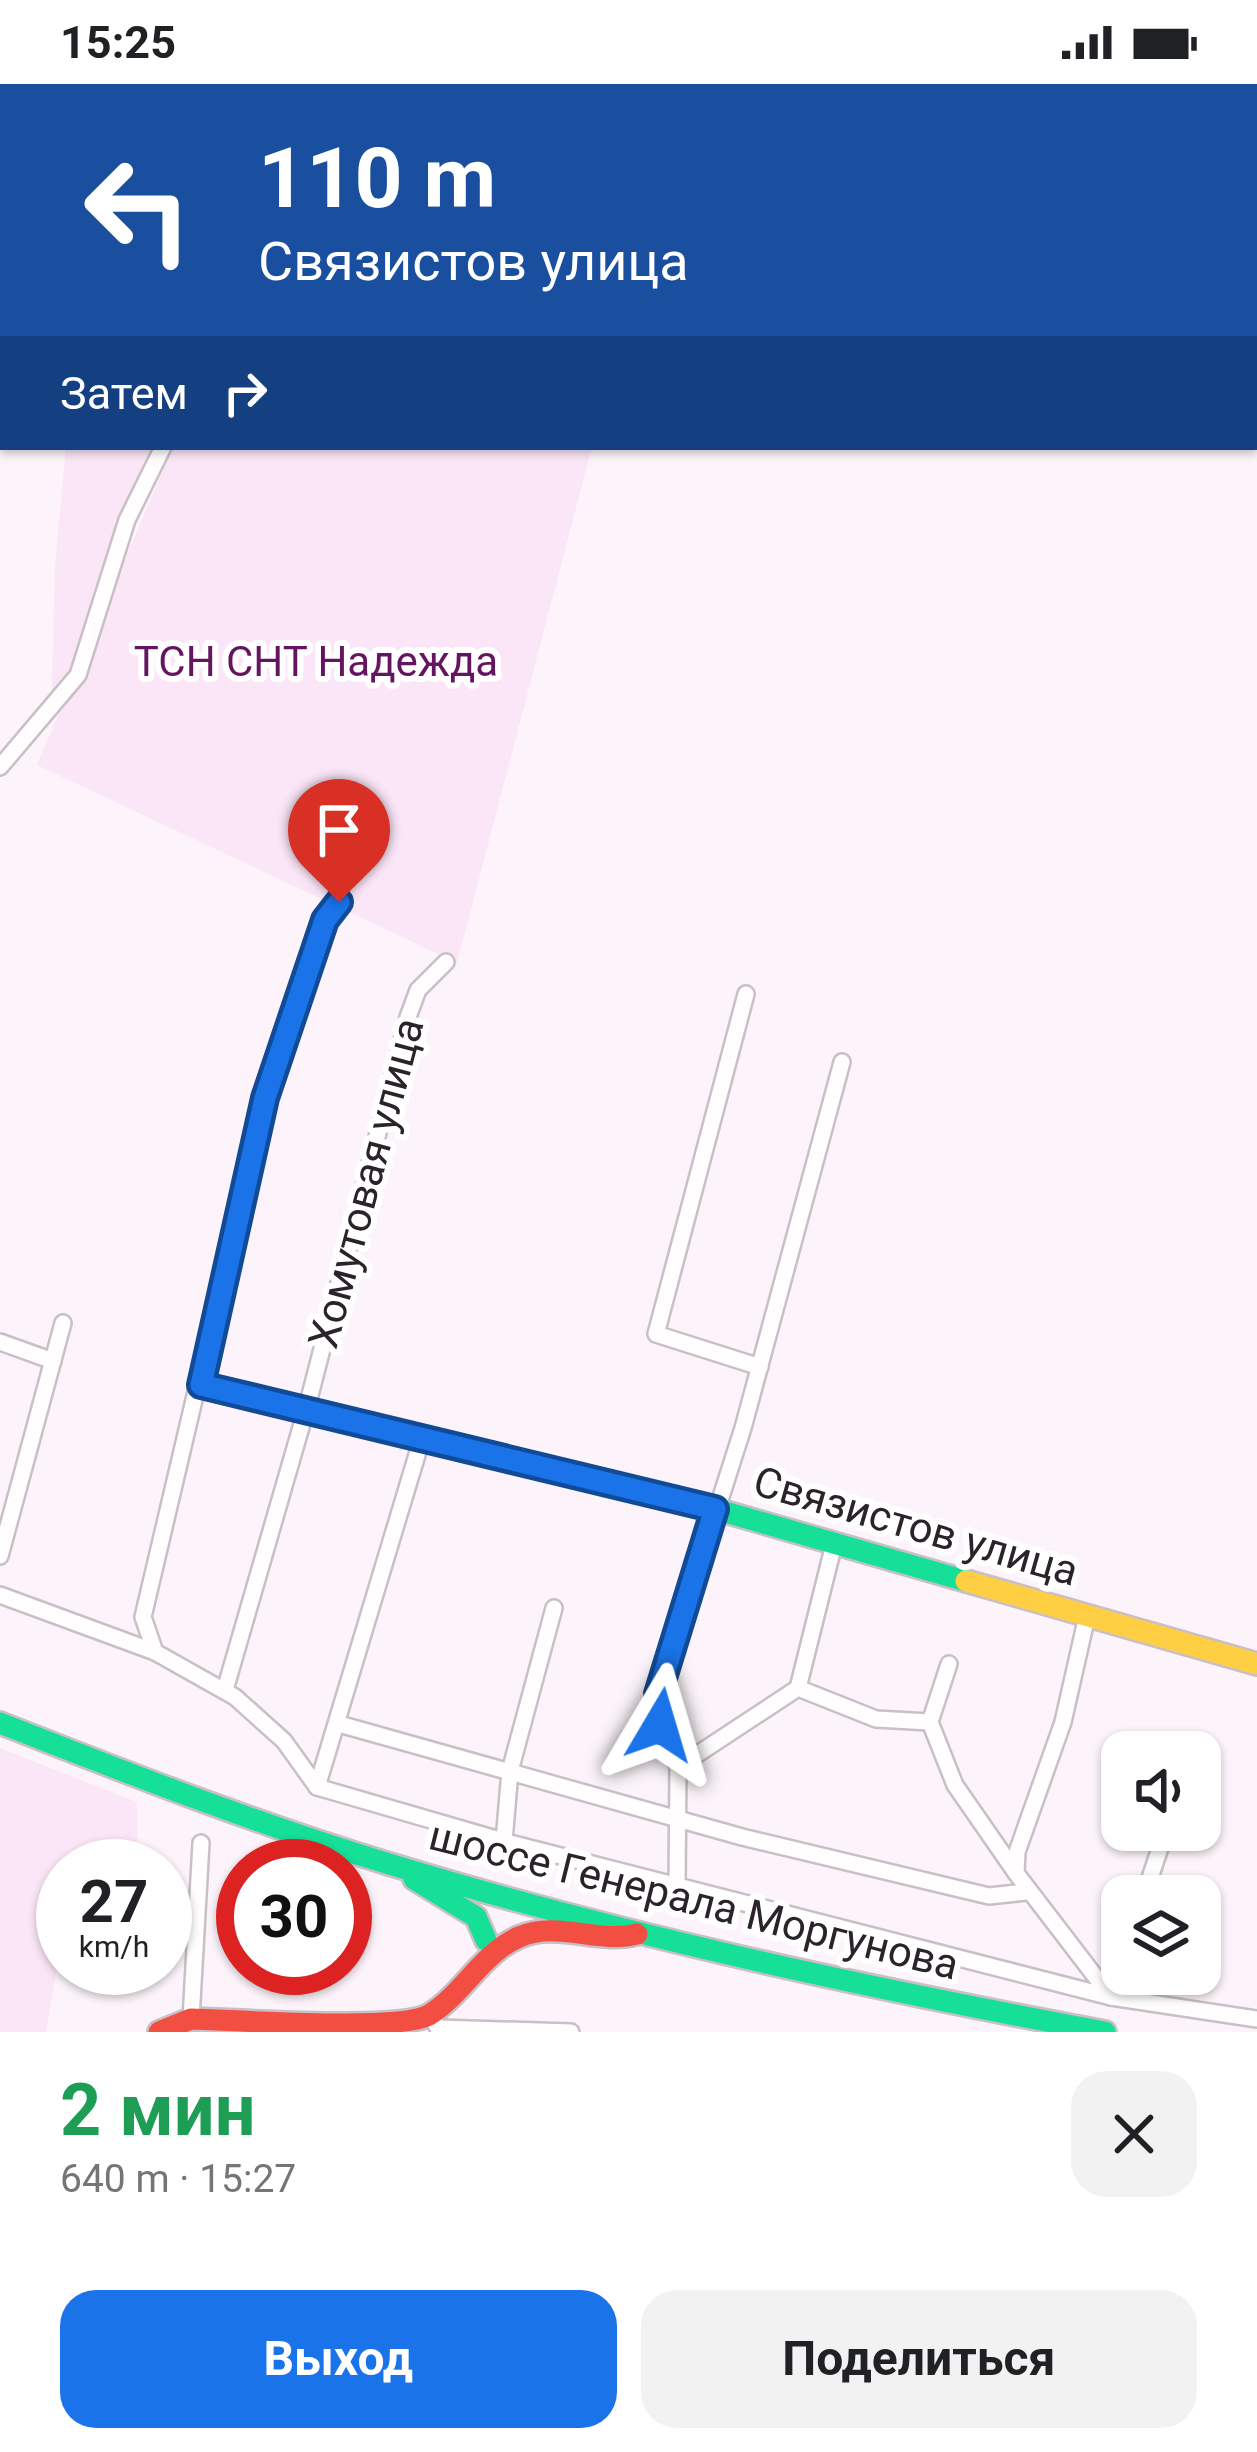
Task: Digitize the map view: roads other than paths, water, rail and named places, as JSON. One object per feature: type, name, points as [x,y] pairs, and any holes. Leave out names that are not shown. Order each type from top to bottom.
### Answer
[{"type":"street","points":[[0,767],[78,675],[127,520],[162,450]]},
{"type":"street","points":[[155,1652],[143,1617],[265,1098],[325,920],[339,902]]},
{"type":"street","name":"Хомутовая улица","points":[[225,1690],[408,1017],[418,990],[446,962]]},
{"type":"street","points":[[746,994],[656,1334],[760,1367]]},
{"type":"street","points":[[677,1887],[678,1767],[660,1725],[658,1694],[760,1367],[842,1063]]},
{"type":"street","points":[[0,1556],[63,1323]]},
{"type":"street","points":[[0,1342],[53,1360]]},
{"type":"street","name":"Связистов улица","points":[[201,1385],[715,1509],[1257,1664]]},
{"type":"street","points":[[317,1787],[423,1435]]},
{"type":"street","points":[[678,1767],[798,1688],[834,1544]]},
{"type":"street","points":[[0,1595],[155,1652],[225,1690],[284,1741],[317,1787],[677,1887],[1111,1997],[1257,2019]]},
{"type":"street","points":[[504,1841],[510,1771],[554,1608]]},
{"type":"street","points":[[1016,1873],[1017,1852],[1063,1722],[1087,1616]]},
{"type":"street","points":[[949,1664],[930,1722],[955,1785],[1026,1892],[1111,1997]]},
{"type":"street","points":[[798,1688],[876,1719],[930,1722]]},
{"type":"street","name":"шоссе Генерала Моргунова","points":[[0,1723],[382,1862],[507,1899],[637,1934],[1105,2032]]},
{"type":"street","points":[[339,1724],[989,1896],[1026,1892]]},
{"type":"street","points":[[191,2019],[201,1843]]},
{"type":"street","points":[[382,1862],[451,1898],[476,1917],[491,1950]]},
{"type":"street","points":[[491,1950],[507,1899]]},
{"type":"street","points":[[159,2032],[191,2019],[295,2027],[391,2026],[430,2016],[491,1950],[539,1930],[607,1944],[637,1934]]},
{"type":"street","points":[[430,2016],[438,2028],[571,2032]]},
{"type":"park label","name":"ТСН СНТ Надежда","points":[[316,661]]}]
